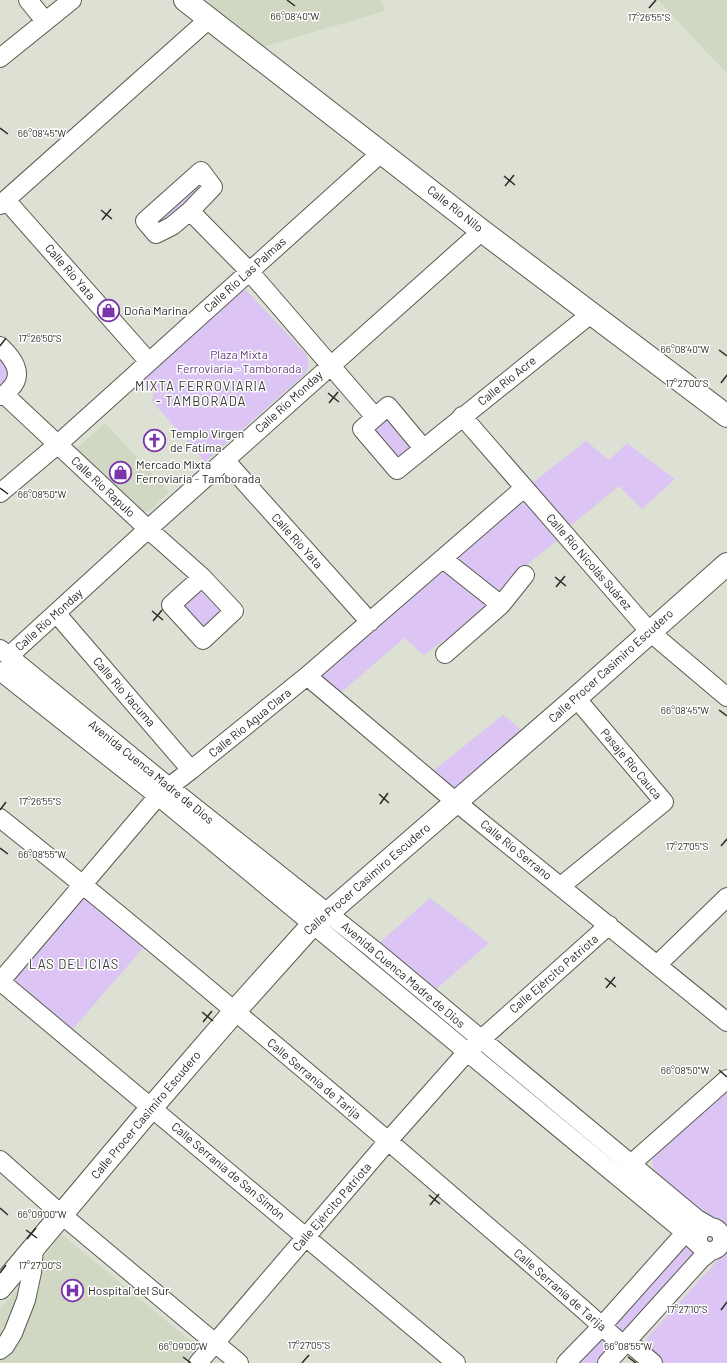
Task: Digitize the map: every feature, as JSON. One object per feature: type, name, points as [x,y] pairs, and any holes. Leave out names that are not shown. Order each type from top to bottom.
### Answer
[{"type":"main road","name":"Calle Río Nilo","points":[[185,0],[482,231],[727,416]]},
{"type":"main road","name":"Calle Procer Casimiro Escudero","points":[[0,1288],[235,1011],[320,919],[576,698],[727,564]]},
{"type":"street","points":[[28,0],[45,21]]},
{"type":"street","points":[[0,58],[72,0]]},
{"type":"street","points":[[3,203],[209,19]]},
{"type":"street","name":"Calle Río Las Palmas","points":[[0,494],[57,445],[382,152]]},
{"type":"street","name":"Calle Río Yata","points":[[3,203],[149,362]]},
{"type":"street","points":[[190,211],[249,271],[375,417]]},
{"type":"street","name":"Calle Río Monday","points":[[3,659],[482,231]]},
{"type":"street","name":"Calle Río Acre","points":[[423,448],[592,313]]},
{"type":"street","name":"Calle Río Rapulo","points":[[0,346],[7,353],[16,367],[18,374],[15,384],[2,396],[202,577]]},
{"type":"street","points":[[388,406],[423,448],[397,470],[362,429],[388,406]]},
{"type":"street","name":"Calle Río Nicolás Suárez","points":[[462,416],[650,632],[727,697]]},
{"type":"street","name":"Calle Río Yata","points":[[225,460],[370,622]]},
{"type":"street","name":"Calle Río Agua Clara","points":[[0,981],[164,792],[307,676],[524,488]]},
{"type":"street","points":[[443,559],[501,605]]},
{"type":"street","points":[[445,654],[501,605],[525,575]]},
{"type":"street","name":"Calle Río Yacuma","points":[[56,613],[191,770]]},
{"type":"street","name":"Avenida Cuenca Madre de Dios","points":[[3,659],[320,919],[480,1039],[704,1223]]},
{"type":"street","name":"Calle Río Serrano","points":[[307,676],[456,802],[658,964],[727,1022]]},
{"type":"street","name":"Pasaje Río Cauca","points":[[561,886],[664,802],[576,698]]},
{"type":"street","name":"Calle Serranía de Tarija","points":[[0,818],[83,884],[235,1011],[602,1326],[652,1363]]},
{"type":"street","points":[[658,964],[727,897]]},
{"type":"street","name":"Avenida Cuenca Madre de Dios","points":[[320,919],[467,1052],[705,1249]]},
{"type":"street","name":"Calle Ejército Patriota","points":[[198,1363],[388,1141],[467,1052],[609,925]]},
{"type":"street","name":"Calle Serranía de San Simón","points":[[0,981],[456,1363]]},
{"type":"street","points":[[631,1164],[727,1079]]},
{"type":"street","points":[[0,1160],[62,1215],[239,1363]]},
{"type":"street","points":[[566,1363],[602,1326],[686,1232],[704,1223],[704,1229],[699,1235],[699,1243],[705,1249],[701,1259],[607,1363]]},
{"type":"street","points":[[0,1350],[6,1346],[13,1333],[26,1300],[32,1272],[34,1248]]},
{"type":"shaded area","points":[[206,0],[381,0],[385,11],[259,48]]},
{"type":"shaded area","points":[[658,0],[727,0],[727,73],[712,58]]},
{"type":"shaded area","name":"Mercado Mixta Ferroviaria - Tamborada","points":[[105,423],[169,492],[149,511],[134,513],[76,458],[77,448]]},
{"type":"shaded area","name":"Hospital del Sur","points":[[61,1234],[197,1346],[183,1363],[0,1363],[0,1309],[32,1272]]},
{"type":"green space","points":[[200,177],[207,187],[157,228],[151,221]]},
{"type":"green space","name":"Plaza Mixta Ferroviaria - Tamborada","points":[[242,290],[247,291],[306,354],[308,359],[308,367],[304,375],[205,462],[152,401],[154,391],[132,389],[233,293]]},
{"type":"green space","points":[[0,351],[14,374],[0,391]]},
{"type":"green space","points":[[389,413],[416,446],[396,463],[369,430]]},
{"type":"green space","points":[[586,441],[609,460],[627,443],[675,479],[642,509],[619,486],[569,527],[531,484]]},
{"type":"green space","points":[[523,495],[560,538],[523,568],[501,596],[455,558]]},
{"type":"green space","points":[[442,568],[491,607],[453,640],[444,640],[424,655],[404,638],[337,696],[321,680],[322,671]]},
{"type":"green space","points":[[204,586],[224,609],[202,630],[181,607]]},
{"type":"green space","points":[[503,715],[524,732],[456,789],[433,771]]},
{"type":"green space","points":[[82,894],[145,946],[72,1030],[12,978]]},
{"type":"green space","points":[[430,898],[489,943],[433,992],[377,945]]},
{"type":"green space","points":[[727,1090],[727,1231],[659,1177],[652,1164],[654,1154]]},
{"type":"green space","points":[[686,1244],[697,1250],[623,1332],[620,1330],[617,1323]]},
{"type":"green space","points":[[727,1250],[727,1363],[664,1363],[651,1352],[646,1344],[647,1338]]},
{"type":"green space","points":[[602,1339],[608,1344],[609,1351],[598,1363],[576,1363],[597,1340]]},
{"type":"place","name":"Doña Marina","points":[[109,311]]},
{"type":"place","name":"Templo Virgen de Fatima","points":[[154,441]]},
{"type":"place","name":"Mercado Mixta Ferroviaria - Tamborada","points":[[120,472]]},
{"type":"place","name":"Hospital del Sur","points":[[73,1291]]},
{"type":"district","name":"MIXTA FERROVIARIA - TAMBORADA","points":[[201,394]]},
{"type":"district","name":"LAS DELICIAS","points":[[74,964]]}]
